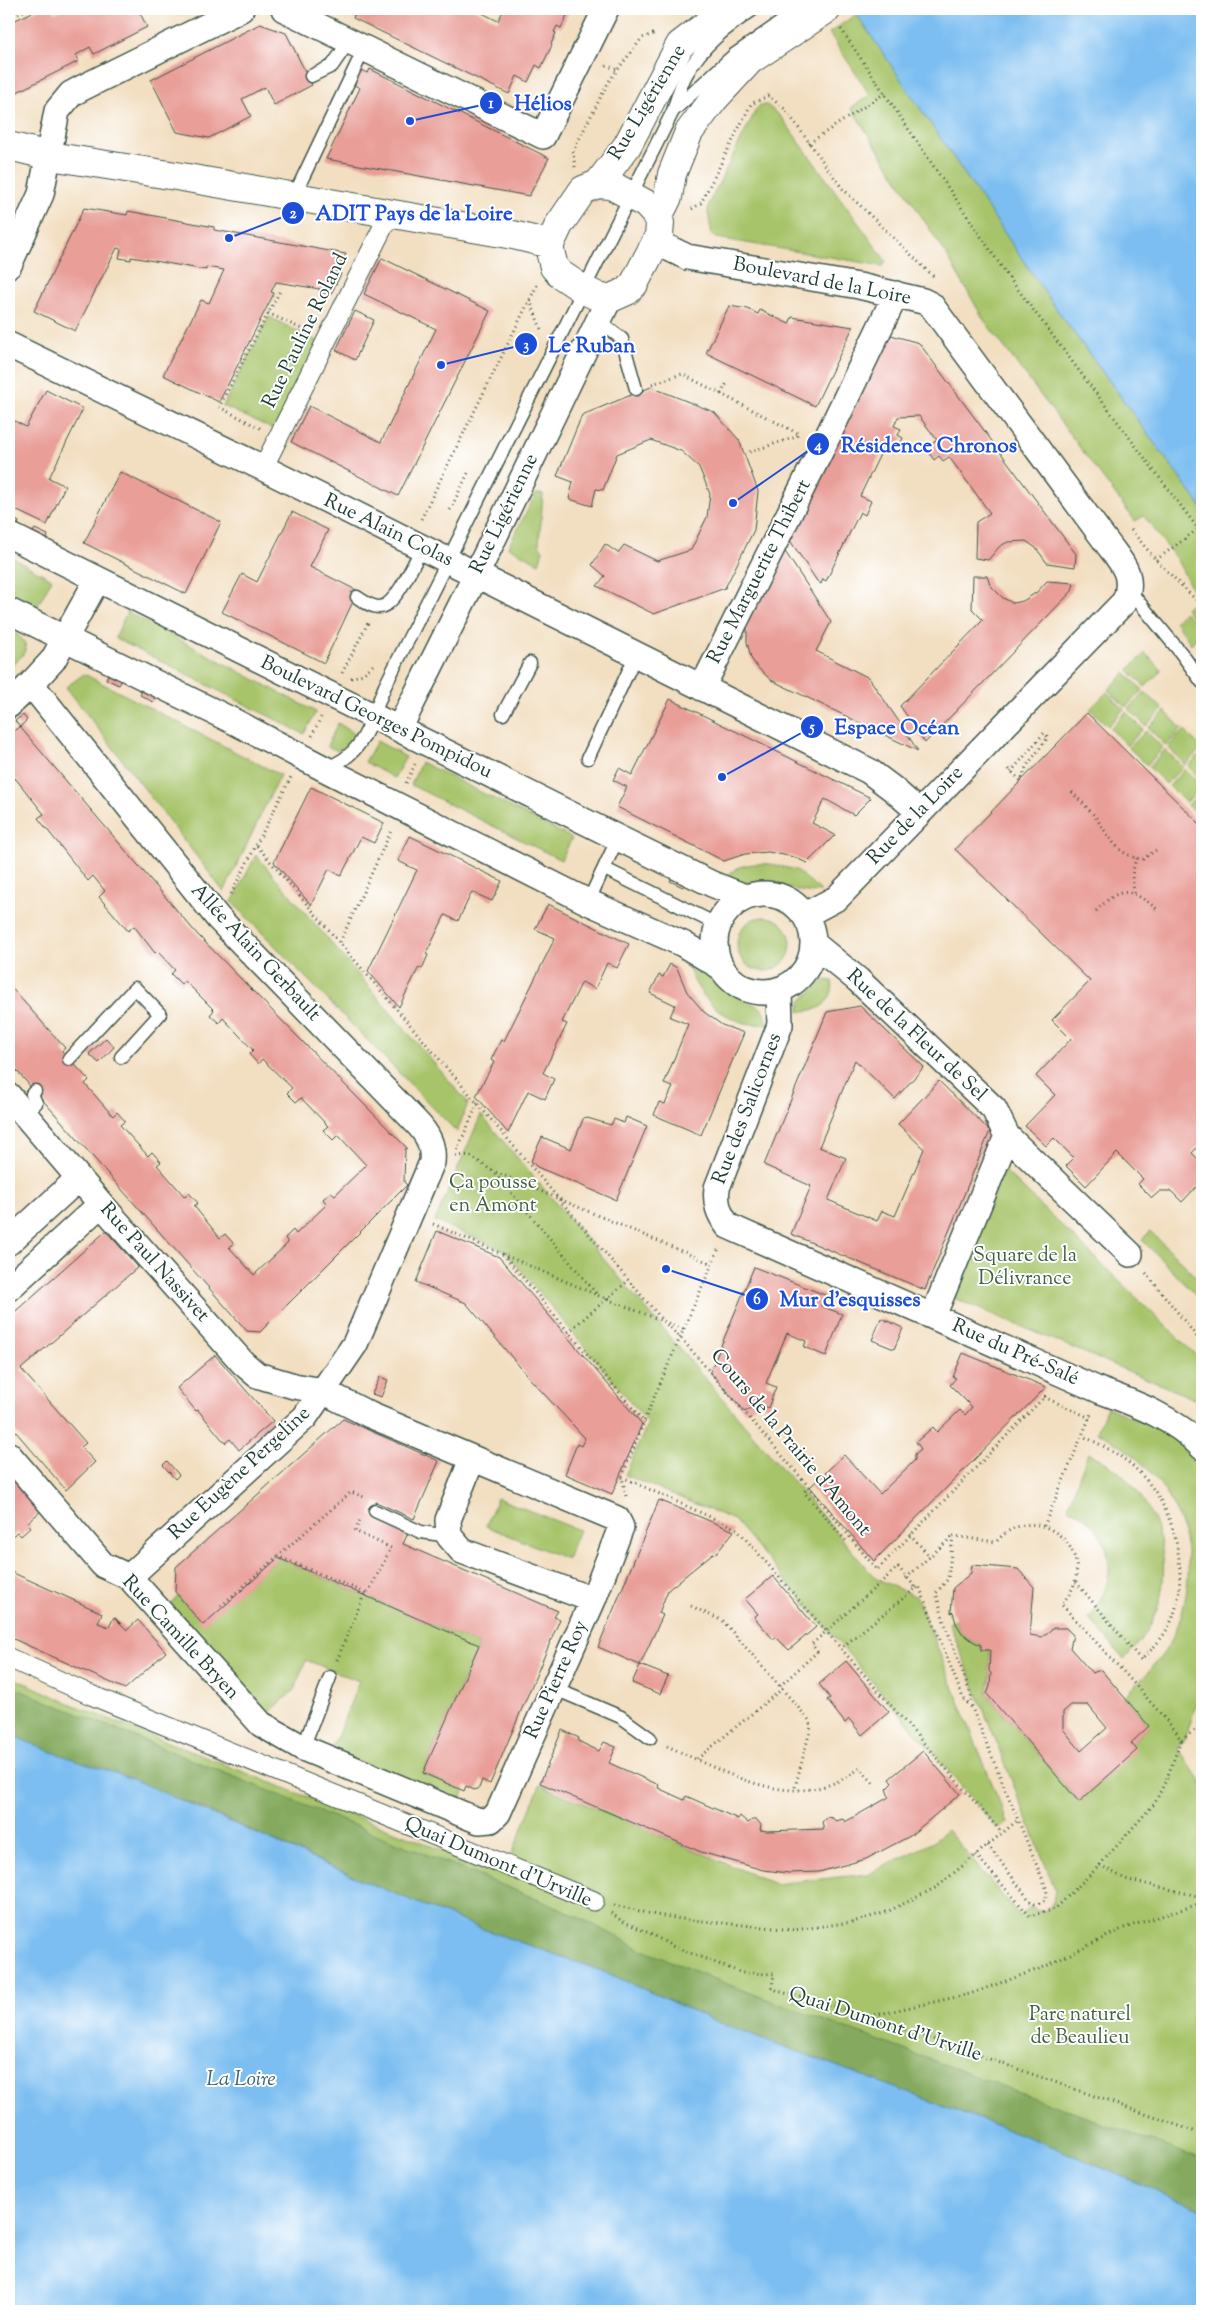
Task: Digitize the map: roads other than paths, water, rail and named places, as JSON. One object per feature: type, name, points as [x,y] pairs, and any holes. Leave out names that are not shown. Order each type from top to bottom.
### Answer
[{"type":"street","points":[[9,265],[41,194],[50,156],[57,111],[71,94],[241,9]]},
{"type":"street","points":[[284,9],[543,136],[606,9]]},
{"type":"street","name":"Rue Ligérienne","points":[[550,244],[558,225],[583,190],[598,184],[627,146],[680,45],[743,10]]},
{"type":"street","points":[[9,146],[50,156],[294,196],[513,235],[550,244],[554,267],[584,290],[601,298],[604,310],[634,284],[658,230],[668,197],[672,174],[688,132],[726,85],[766,41],[833,18]]},
{"type":"street","points":[[598,184],[611,186],[646,204],[658,230]]},
{"type":"street","name":"Rue Pauline Roland","points":[[263,468],[390,213]]},
{"type":"street","name":"Boulevard de la Loire","points":[[658,230],[687,257],[859,286],[923,300],[938,312],[1125,568],[1127,595]]},
{"type":"street","name":"Rue Marguerite Thibert","points":[[702,688],[823,446],[896,294]]},
{"type":"street","name":"Rue Ligérienne","points":[[399,729],[604,310]]},
{"type":"street","name":"Rue Alain Colas","points":[[9,346],[263,468],[869,771],[919,812]]},
{"type":"street","name":"Boulevard Georges Pompidou","points":[[9,534],[97,580],[373,715],[618,838],[712,884],[745,897]]},
{"type":"street","points":[[9,704],[32,684],[53,660],[66,640],[97,580]]},
{"type":"street","name":"Rue de la Loire","points":[[805,915],[837,898],[1127,595]]},
{"type":"street","points":[[9,611],[237,722],[323,768],[588,902],[683,944],[721,967]]},
{"type":"street","name":"Allée Alain Gerbault","points":[[32,684],[218,918],[423,1129],[432,1148],[432,1162],[405,1227]]},
{"type":"street","points":[[761,894],[778,896],[792,902],[805,915],[811,927],[814,944],[810,961],[803,974],[791,985],[779,991],[747,990],[730,979],[721,967],[715,946],[718,926],[727,910],[745,897],[761,894]]},
{"type":"street","name":"Rue de la Fleur de Sel","points":[[814,944],[858,980],[994,1109],[1007,1136]]},
{"type":"street","name":"Rue des Salicornes","points":[[779,991],[780,1025],[717,1188],[717,1206],[720,1216],[728,1226],[781,1251]]},
{"type":"street","name":"Rue Paul Nassivet","points":[[9,1096],[101,1204],[243,1363],[257,1375],[294,1386],[323,1391],[370,1415],[619,1523]]},
{"type":"street","points":[[933,1316],[1007,1136],[1130,1254]]},
{"type":"street","points":[[9,1242],[79,1178]]},
{"type":"street","points":[[9,1288],[101,1204]]},
{"type":"street","name":"Rue Eugène Pergeline","points":[[128,1577],[300,1423],[355,1344],[405,1227]]},
{"type":"street","name":"Rue du Pré-Salé","points":[[781,1251],[1101,1391],[1142,1406],[1199,1440]]},
{"type":"street","name":"Rue Camille Bryen","points":[[9,1456],[104,1565],[128,1577],[249,1712]]},
{"type":"street","points":[[472,1459],[448,1520],[449,1536],[462,1551],[593,1600]]},
{"type":"street","name":"Rue Pierre Roy","points":[[480,1821],[492,1820],[498,1812],[593,1600],[619,1523]]},
{"type":"street","name":"Quai Dumont d'Urville","points":[[9,1658],[100,1698],[594,1901]]},
{"type":"street","name":"Quai Dumont d'Urville","points":[[249,1712],[261,1724],[303,1748],[480,1821]]},
{"type":"lane","points":[[674,111],[734,55],[766,41],[800,9]]},
{"type":"lane","points":[[323,768],[339,764],[364,740],[385,686],[630,195],[674,111],[685,76],[696,59],[743,10]]},
{"type":"lane","points":[[311,76],[332,66],[357,44]]},
{"type":"lane","points":[[294,196],[357,44]]},
{"type":"lane","points":[[604,310],[622,339],[636,389]]},
{"type":"lane","points":[[357,597],[376,606],[387,604],[396,596],[416,545]]},
{"type":"lane","points":[[1127,595],[1182,653],[1202,682]]},
{"type":"lane","points":[[588,758],[636,655]]},
{"type":"lane","points":[[503,714],[530,663]]},
{"type":"lane","points":[[588,902],[618,838]]},
{"type":"lane","points":[[605,869],[718,926]]},
{"type":"lane","points":[[69,1060],[135,988],[160,1014],[121,1057]]},
{"type":"lane","points":[[25,1114],[36,1103],[32,1094],[35,1091]]},
{"type":"lane","points":[[372,1505],[421,1532],[449,1536]]},
{"type":"lane","points":[[303,1748],[330,1677]]},
{"type":"lane","points":[[553,1688],[621,1717],[650,1738]]},
{"type":"water","points":[[853,9],[1202,9],[1202,508],[1052,303]]},
{"type":"water","name":"La Loire","points":[[9,1734],[52,1752],[130,1778],[371,1884],[477,1927],[605,1972],[715,2021],[1049,2145],[1202,2209],[1202,2311],[9,2311]]},
{"type":"place","name":"Hélios","points":[[410,121]]},
{"type":"place","name":"ADIT Pays de la Loire","points":[[229,238]]},
{"type":"place","name":"Le Ruban","points":[[441,365]]},
{"type":"place","name":"Résidence Chronos","points":[[733,503]]},
{"type":"place","name":"Espace Océan","points":[[722,777]]},
{"type":"place","name":"Mur d'esquisses","points":[[666,1269]]},
{"type":"park label","name":"Ça pousse en Amont","points":[[493,1194]]},
{"type":"park label","name":"Square de la Délivrance","points":[[1025,1268]]},
{"type":"park label","name":"Parc naturel de Beaulieu","points":[[1080,2026]]}]
